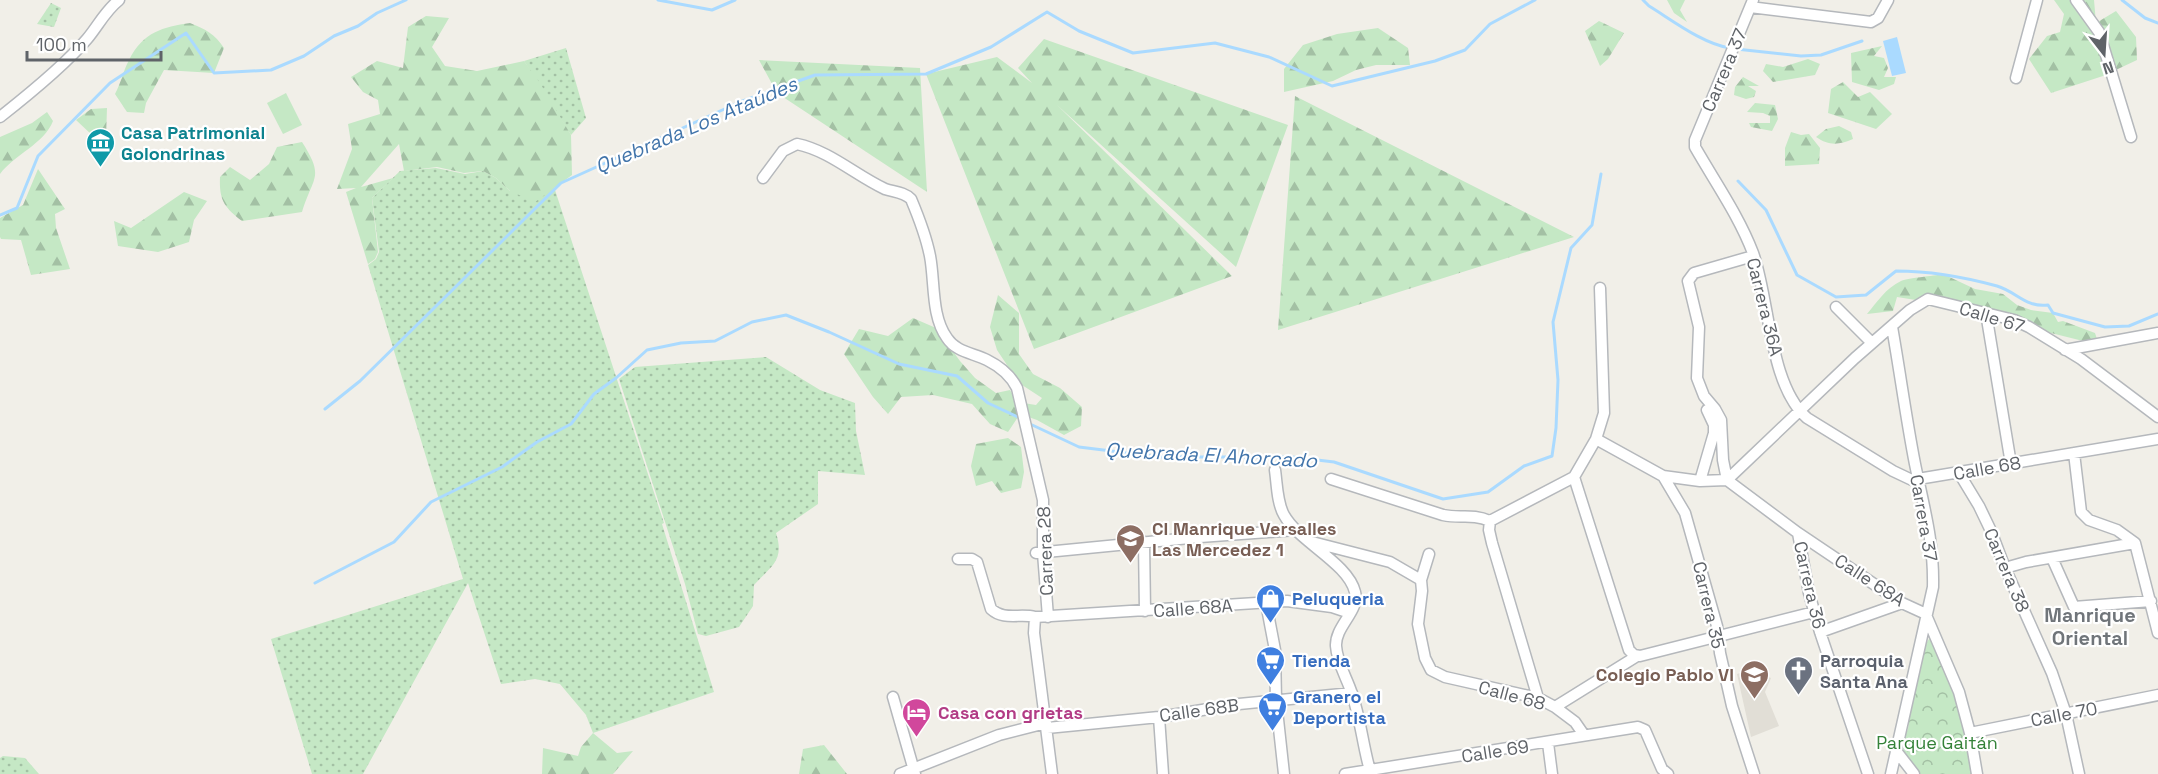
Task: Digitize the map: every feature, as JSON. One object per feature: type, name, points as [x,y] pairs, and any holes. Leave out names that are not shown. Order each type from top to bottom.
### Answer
[{"type":"street","points":[[0,117],[27,96],[86,40],[108,9],[119,0]]},
{"type":"street","points":[[1752,3],[1871,22],[1878,18],[1888,0]]},
{"type":"street","points":[[2016,78],[2037,0]]},
{"type":"street","points":[[2076,0],[2099,32],[2131,137]]},
{"type":"street","name":"Carrera 37","points":[[1695,140],[1752,3]]},
{"type":"street","name":"Carrera 36A","points":[[1695,140],[1695,147],[1754,256],[1781,374],[1799,411]]},
{"type":"street","name":"Carrera 28","points":[[764,178],[783,151],[797,144],[811,147],[873,183],[907,195],[911,199],[924,231],[942,332],[956,348],[987,360],[1012,379],[1027,425],[1043,500],[1039,553],[1048,617]]},
{"type":"street","points":[[1727,480],[1720,420],[1715,409],[1704,396],[1697,378],[1699,327],[1688,281],[1689,276],[1694,273],[1754,256]]},
{"type":"street","points":[[1331,479],[1443,515],[1455,518],[1476,516],[1490,521],[1574,477],[1596,439],[1604,413],[1600,288]]},
{"type":"street","name":"Calle 67","points":[[1892,327],[1910,310],[1928,299],[2014,320],[2081,359],[2158,417]]},
{"type":"street","points":[[1836,307],[1872,343]]},
{"type":"street","points":[[1986,313],[2011,464]]},
{"type":"street","points":[[1596,439],[1663,476],[1700,481],[1727,480],[1872,343],[1892,327]]},
{"type":"street","name":"Carrera 37","points":[[1892,327],[1934,557],[1933,587],[1926,615]]},
{"type":"street","points":[[2065,350],[2158,333]]},
{"type":"street","points":[[1691,382],[1695,394],[1705,406],[1714,425],[1712,443],[1700,481]]},
{"type":"street","points":[[1799,411],[1899,474],[1912,480],[1920,480]]},
{"type":"street","name":"Calle 68","points":[[1920,480],[2158,439]]},
{"type":"street","points":[[2074,453],[2081,512],[2084,517],[2117,530],[2135,543],[2158,633]]},
{"type":"street","points":[[1275,470],[1284,515],[1296,530],[1341,570],[1352,584],[1356,594],[1350,613],[1339,630],[1336,648],[1339,663],[1352,693],[1370,772]]},
{"type":"street","name":"Carrera 38","points":[[1959,473],[1991,531],[2005,568],[2052,672],[2066,714],[2079,774]]},
{"type":"street","name":"Carrera 35","points":[[1663,476],[1685,513],[1717,626],[1732,706],[1754,774]]},
{"type":"street","points":[[1574,477],[1629,650],[1635,656]]},
{"type":"street","name":"Calle 68A","points":[[1727,480],[1798,533],[1902,603],[1926,615]]},
{"type":"street","points":[[1490,521],[1489,530],[1492,543],[1538,698]]},
{"type":"street","points":[[1039,553],[1296,530]]},
{"type":"street","name":"Carrera 36","points":[[1798,533],[1814,612],[1868,774]]},
{"type":"street","points":[[1308,541],[1390,562],[1421,580],[1429,554]]},
{"type":"street","points":[[1144,542],[1145,611]]},
{"type":"street","points":[[2005,568],[2135,543]]},
{"type":"street","points":[[2052,558],[2074,607],[2151,601]]},
{"type":"street","name":"Calle 68A","points":[[958,559],[972,559],[977,562],[991,609],[996,614],[1005,616],[1048,617],[1266,603],[1308,603],[1350,613]]},
{"type":"street","name":"Calle 68","points":[[1421,580],[1418,624],[1425,658],[1431,670],[1445,677],[1538,698],[1575,722],[1584,735]]},
{"type":"street","points":[[1266,603],[1275,650],[1276,700],[1284,774]]},
{"type":"street","points":[[1820,632],[1902,603]]},
{"type":"street","points":[[1555,707],[1635,656],[1718,638],[1814,612]]},
{"type":"street","points":[[1926,615],[1959,692],[1970,733],[1977,774]]},
{"type":"street","points":[[1891,774],[1926,615]]},
{"type":"street","points":[[1035,617],[1034,633],[1052,774]]},
{"type":"street","name":"Calle 68B","points":[[914,772],[976,743],[1006,733],[1046,726],[1159,717],[1239,704],[1352,693]]},
{"type":"street","name":"Calle 70","points":[[1970,733],[2158,695]]},
{"type":"street","points":[[893,697],[914,772],[900,774]]},
{"type":"street","points":[[1159,717],[1163,774]]},
{"type":"street","name":"Calle 69","points":[[1345,774],[1370,772],[1638,727],[1645,730],[1664,772]]},
{"type":"street","points":[[1548,742],[1552,774]]},
{"type":"street","points":[[1897,752],[1914,774]]},
{"type":"street","points":[[1424,762],[1426,774]]},
{"type":"shaded area","name":"Colegio Pablo VI","points":[[1750,670],[1771,678],[1765,692],[1779,726],[1751,737],[1737,674]]},
{"type":"green space","points":[[1667,0],[1685,0],[1680,10],[1687,22],[1674,13]]},
{"type":"green space","points":[[2054,0],[2094,0],[2096,23],[2116,11],[2136,37],[2137,60],[2103,76],[2051,93],[2029,59],[2047,36],[2060,32],[2064,14]]},
{"type":"green space","points":[[51,3],[61,8],[54,27],[37,24]]},
{"type":"green space","points":[[426,16],[449,18],[432,47],[445,66],[477,71],[524,61],[571,135],[572,175],[535,202],[510,191],[496,178],[483,171],[464,173],[437,167],[404,171],[399,144],[361,187],[393,178],[372,198],[378,252],[375,259],[368,264],[346,192],[356,188],[337,189],[352,149],[348,124],[380,114],[378,100],[363,92],[351,77],[377,61],[403,68],[408,27]]},
{"type":"green space","points":[[1599,21],[1624,33],[1608,59],[1600,66],[1585,31]]},
{"type":"green space","points":[[190,23],[209,32],[224,48],[214,73],[164,70],[146,103],[144,113],[127,112],[115,94],[135,51],[147,37],[155,32]]},
{"type":"green space","points":[[1378,28],[1408,48],[1410,65],[1376,65],[1356,70],[1333,81],[1284,92],[1284,69],[1303,45],[1337,34]]},
{"type":"green space","points":[[1044,39],[1288,125],[1236,267],[1057,105],[1232,276],[1034,349],[926,74],[997,57],[1032,83],[1018,68]]},
{"type":"green space","points":[[1882,46],[1874,56],[1884,58],[1888,68],[1884,77],[1896,77],[1894,84],[1879,90],[1852,82],[1851,53]]},
{"type":"green space","points":[[566,48],[586,118],[571,135],[524,61]]},
{"type":"green space","points":[[1808,59],[1820,64],[1815,75],[1773,82],[1763,71],[1766,64],[1783,67]]},
{"type":"green space","points":[[759,60],[920,68],[927,192],[777,93]]},
{"type":"green space","points":[[1743,77],[1759,86],[1748,86],[1756,91],[1754,97],[1746,99],[1734,95],[1735,87]]},
{"type":"green space","points":[[1843,82],[1858,97],[1870,92],[1892,114],[1876,129],[1828,113],[1831,89]]},
{"type":"green space","points":[[286,93],[302,125],[283,134],[267,103]]},
{"type":"green space","points":[[1295,96],[1574,237],[1278,330]]},
{"type":"green space","points":[[1755,103],[1775,105],[1778,119],[1772,131],[1751,127],[1749,123],[1770,123],[1770,116],[1747,112]]},
{"type":"green space","points":[[107,108],[106,138],[93,136],[76,120],[91,109]]},
{"type":"green space","points":[[47,112],[53,121],[49,129],[0,174],[0,137],[32,123]]},
{"type":"green space","points":[[1839,126],[1851,132],[1853,139],[1834,144],[1816,137],[1826,129]]},
{"type":"green space","points":[[1791,132],[1801,135],[1809,134],[1820,148],[1819,164],[1785,166],[1785,148]]},
{"type":"green space","points":[[302,142],[313,163],[315,177],[302,212],[242,221],[224,202],[220,177],[230,167],[250,180],[269,164],[277,147]]},
{"type":"green space","points":[[436,168],[465,174],[483,171],[496,178],[510,191],[554,187],[664,523],[662,524],[714,692],[593,733],[586,715],[560,684],[535,679],[501,684],[468,583],[363,774],[312,774],[271,639],[463,579],[368,265],[376,259],[379,252],[372,198],[400,171]]},
{"type":"green space","points":[[38,169],[65,209],[55,214],[56,228],[70,269],[31,275],[21,240],[1,239],[0,218],[23,205]]},
{"type":"green space","points":[[184,192],[207,201],[194,220],[189,242],[158,252],[118,246],[114,221],[131,228]]},
{"type":"green space","points":[[1943,274],[1975,289],[2003,294],[2017,305],[2031,310],[2053,313],[2058,322],[2063,321],[2095,333],[2099,345],[1922,301],[1897,297],[1893,311],[1867,314],[1886,291],[1901,281]]},
{"type":"green space","points":[[998,295],[1019,313],[1019,354],[1033,374],[1060,388],[1082,407],[1081,426],[1064,435],[1037,420],[1020,414],[1008,432],[990,424],[972,404],[933,395],[901,397],[888,414],[873,397],[844,354],[859,329],[888,336],[913,318],[936,328],[975,378],[996,393],[1010,390],[1017,402],[1036,405],[1042,398],[1019,383],[997,350],[990,327]]},
{"type":"green space","points":[[766,357],[820,390],[855,403],[856,431],[865,475],[818,471],[818,504],[776,533],[779,550],[777,557],[771,568],[754,585],[753,606],[739,627],[706,636],[698,634],[685,584],[619,379],[635,367]]},
{"type":"green space","points":[[1008,438],[1021,447],[1024,472],[1021,488],[1001,493],[992,481],[976,486],[971,466],[976,444]]},
{"type":"green space","name":"Parque Gaitán","points":[[1931,636],[1952,672],[1974,774],[1916,774],[1897,752],[1908,729],[1917,657]]},
{"type":"green space","points":[[593,733],[617,753],[633,751],[613,774],[542,774],[543,748],[578,756],[581,747]]},
{"type":"green space","points":[[824,745],[847,774],[799,774],[803,749]]},
{"type":"green space","points":[[3,756],[25,758],[39,774],[0,774],[0,758]]},
{"type":"water","points":[[1897,37],[1906,73],[1892,76],[1883,41]]},
{"type":"waterway","points":[[0,215],[17,208],[38,156],[110,83],[186,33],[214,73],[271,70],[304,56],[334,36],[406,0]]},
{"type":"waterway","points":[[658,0],[712,10],[735,0]]},
{"type":"waterway","name":"Quebrada Los Ataúdes","points":[[325,409],[360,381],[561,183],[740,102],[815,75],[926,74],[991,47],[1047,12],[1079,31],[1133,53],[1215,43],[1269,57],[1332,86],[1435,61],[1465,50],[1490,24],[1535,0]]},
{"type":"waterway","name":"Quebrada Los Ataúdes","points":[[1643,0],[1699,37],[1730,48]]},
{"type":"waterway","name":"Quebrada Los Ataúdes","points":[[2122,0],[2145,18],[2158,23]]},
{"type":"waterway","name":"Quebrada Los Ataúdes","points":[[1736,49],[1801,56],[1821,55],[1862,41]]},
{"type":"waterway","name":"Quebrada El Ahorcado","points":[[1028,423],[1079,447],[1160,457],[1292,457],[1334,462],[1443,499],[1488,492],[1524,466],[1552,456],[1558,380],[1553,322],[1571,248],[1592,225],[1601,174]]},
{"type":"waterway","name":"Quebrada El Ahorcado","points":[[1738,181],[1766,210],[1797,275],[1836,297],[1866,295],[1896,271],[1909,271],[1947,275],[1997,286],[2027,302],[2048,305],[2053,313],[2105,327],[2129,326],[2158,314]]},
{"type":"waterway","name":"Quebrada El Ahorcado","points":[[315,583],[394,542],[431,502],[502,467],[537,442],[571,424],[594,394],[647,350],[681,343],[715,341],[752,322],[786,315],[899,364],[957,376],[988,403],[1020,418]]},
{"type":"place","name":"Casa Patrimonial Golondrinas","points":[[100,168]]},
{"type":"place","name":"CI Manrique Versalles Las Mercedez 1","points":[[1131,564]]},
{"type":"place","name":"Peluqueria","points":[[1271,624]]},
{"type":"place","name":"Tienda","points":[[1271,686]]},
{"type":"place","name":"Parroquia Santa Ana","points":[[1799,696]]},
{"type":"place","name":"Colegio Pablo VI","points":[[1755,700]]},
{"type":"place","name":"Granero el Deportista","points":[[1272,732]]},
{"type":"place","name":"Casa con grietas","points":[[917,738]]},
{"type":"district","name":"Manrique Oriental","points":[[2090,626]]}]
